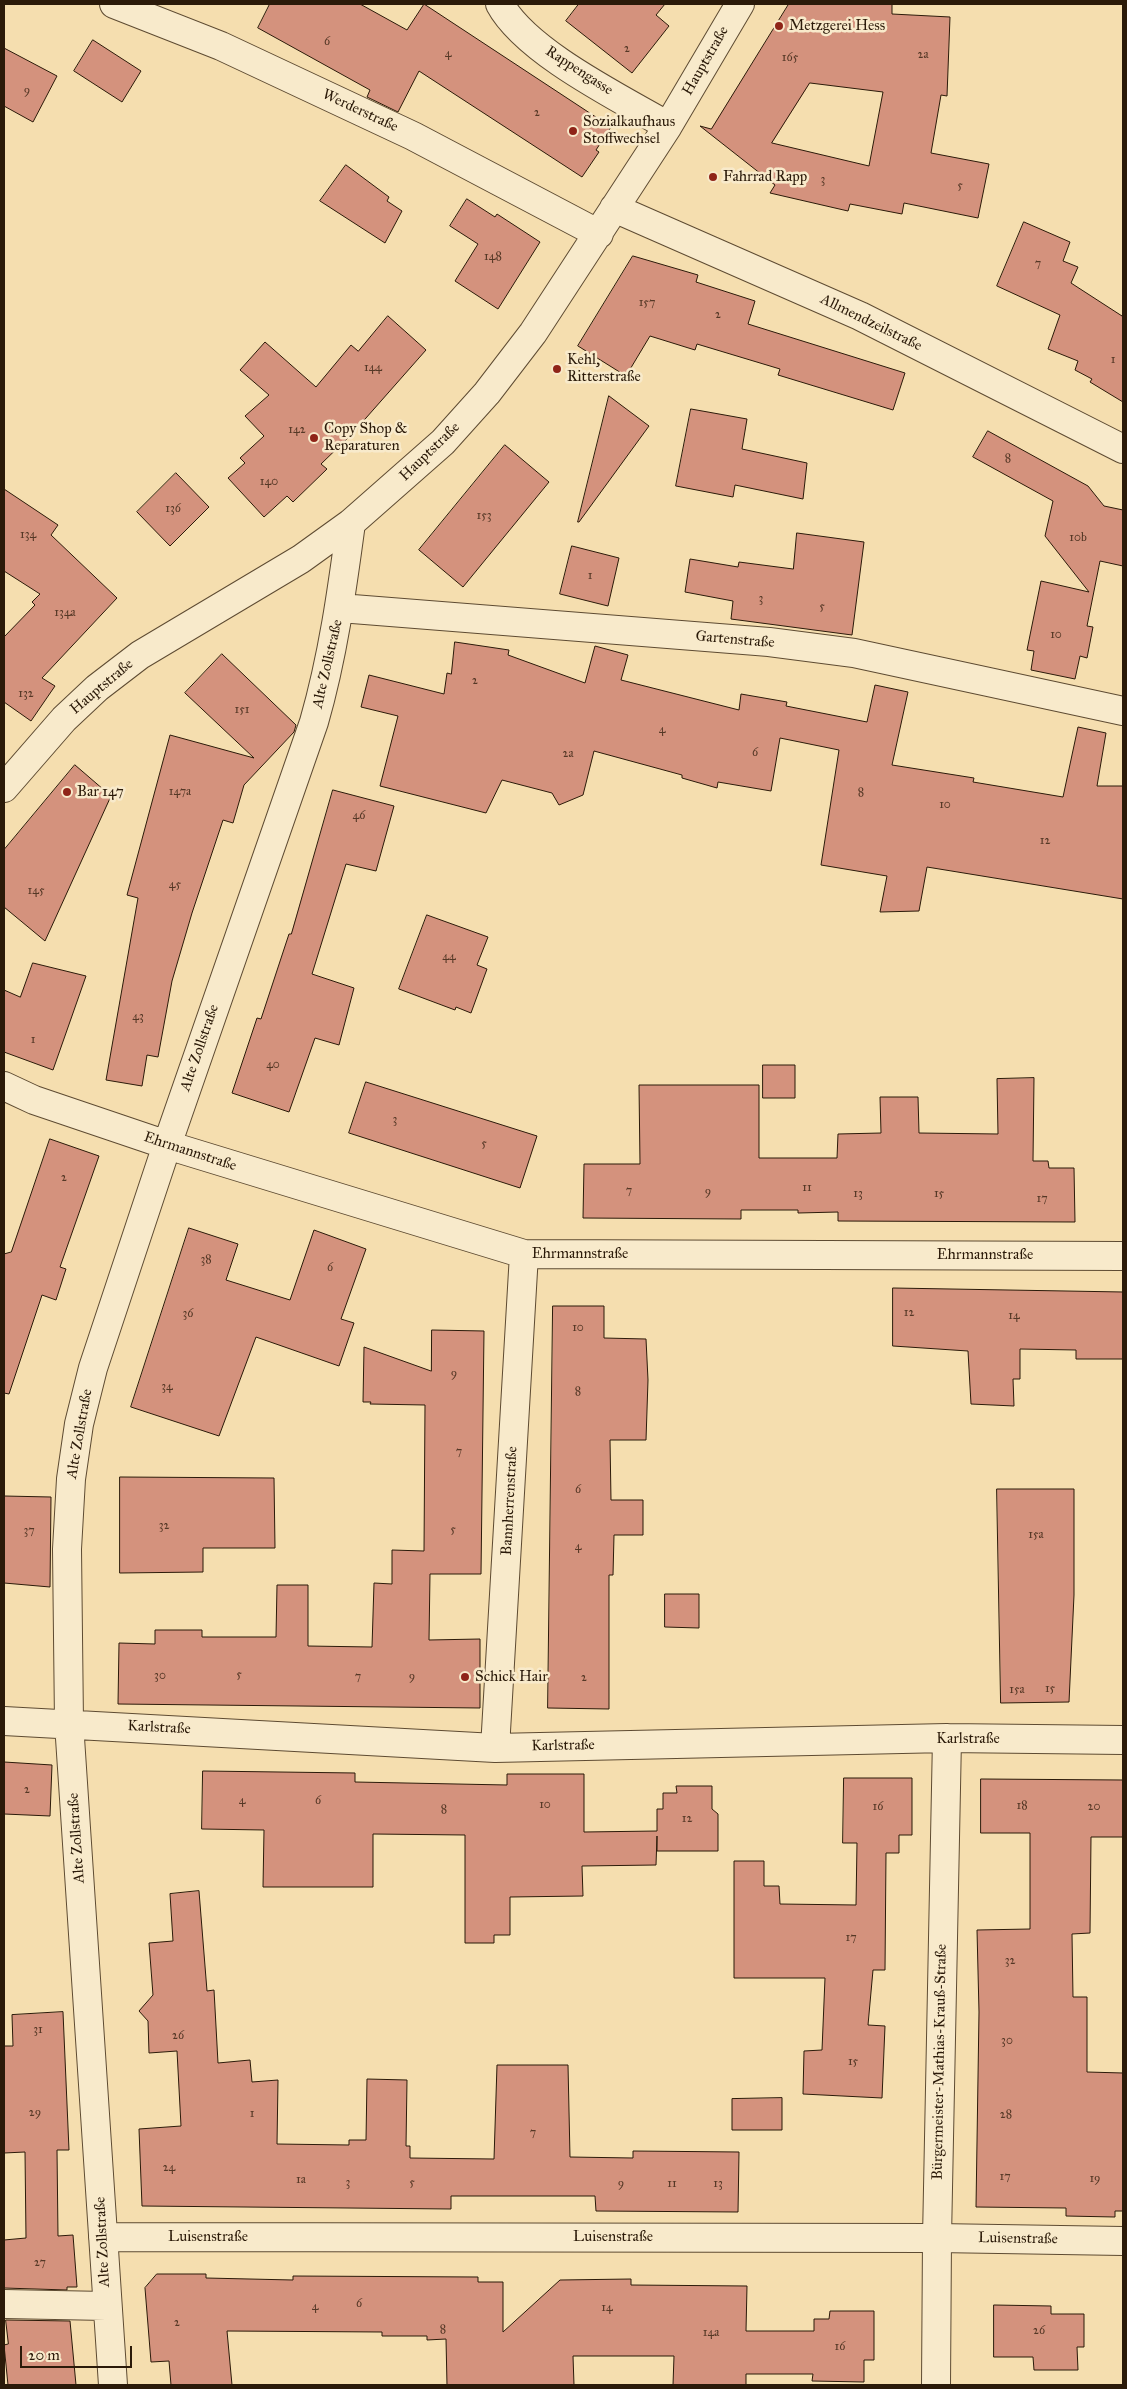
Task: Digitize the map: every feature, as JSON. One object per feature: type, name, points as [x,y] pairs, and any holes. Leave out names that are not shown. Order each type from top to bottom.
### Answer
[{"type":"street","name":"Werderstraße","points":[[114,4],[221,46],[413,136],[599,234]]},
{"type":"street","name":"Rappengasse","points":[[500,4],[507,16],[555,60],[668,126]]},
{"type":"street","name":"Hauptstraße","points":[[4,788],[64,719],[97,688],[140,655],[301,559],[351,523],[443,442],[487,392],[533,333],[668,126],[740,4]]},
{"type":"street","name":"Allmendzeilstraße","points":[[614,208],[860,316],[1123,449]]},
{"type":"street","name":"Alte Zollstraße","points":[[113,2385],[106,2306],[69,1723],[68,1549],[71,1479],[79,1424],[93,1368],[167,1145],[314,722],[328,673],[340,608],[351,523]]},
{"type":"street","name":"Gartenstraße","points":[[340,608],[769,642],[854,653],[1123,711]]},
{"type":"street","name":"Ehrmannstraße","points":[[4,1086],[34,1100],[167,1145],[524,1254],[1123,1256]]},
{"type":"street","name":"Bannherrenstraße","points":[[495,1748],[524,1254]]},
{"type":"street","name":"Karlstraße","points":[[4,1721],[69,1723],[495,1748],[946,1738],[1123,1740]]},
{"type":"street","name":"Bürgermeister-Mathias-Krauß-Straße","points":[[936,2385],[946,1738]]},
{"type":"street","name":"Luisenstraße","points":[[103,2237],[937,2238],[1123,2241]]},
{"type":"street","points":[[4,2304],[106,2306]]},
{"type":"building","points":[[270,4],[360,4],[407,30],[424,4],[611,127],[596,150],[599,152],[582,177],[419,71],[398,112],[367,97],[370,90],[258,28]]},
{"type":"building","points":[[579,4],[665,4],[656,15],[669,26],[632,73],[566,21]]},
{"type":"building","points":[[789,4],[892,4],[892,14],[950,17],[947,96],[941,95],[931,153],[989,164],[978,218],[904,203],[902,214],[850,204],[848,211],[770,193],[775,185],[700,126],[711,129]],"holes":[[[810,83],[883,92],[869,166],[772,143]]]},
{"type":"building","points":[[93,40],[141,71],[122,102],[74,71]]},
{"type":"building","points":[[4,48],[57,76],[33,122],[4,106]]},
{"type":"building","points":[[346,165],[389,197],[387,201],[402,211],[385,243],[320,201]]},
{"type":"building","points":[[467,199],[495,217],[497,214],[540,242],[498,309],[455,281],[478,244],[450,226]]},
{"type":"building","points":[[1024,222],[1070,242],[1063,261],[1078,267],[1071,283],[1122,316],[1123,314],[1123,402],[1090,382],[1092,379],[1075,370],[1078,361],[1048,349],[1060,315],[997,286]]},
{"type":"building","points":[[633,256],[698,275],[696,282],[755,301],[748,324],[905,373],[893,410],[778,375],[780,369],[697,344],[695,350],[650,336],[626,376],[578,346]]},
{"type":"building","points":[[388,316],[426,350],[351,435],[321,464],[327,469],[293,502],[287,496],[264,517],[228,478],[245,463],[240,458],[264,436],[245,416],[269,395],[240,370],[265,342],[316,387],[351,345],[358,351]]},
{"type":"building","points":[[609,396],[649,426],[578,522]]},
{"type":"building","points":[[691,409],[747,419],[742,449],[807,463],[803,499],[735,485],[733,497],[676,486]]},
{"type":"building","points":[[988,431],[1088,486],[1104,506],[1123,510],[1123,566],[1100,561],[1087,626],[1093,627],[1087,658],[1080,656],[1075,679],[1031,670],[1034,651],[1027,650],[1041,581],[1089,592],[1045,536],[1053,501],[973,457]]},
{"type":"building","points":[[505,445],[549,482],[463,587],[419,550]]},
{"type":"building","points":[[176,473],[209,507],[170,546],[137,512]]},
{"type":"building","points":[[4,489],[58,525],[51,535],[117,598],[42,678],[55,686],[31,721],[4,702],[4,637],[35,605],[32,602],[40,594],[4,571]]},
{"type":"building","points":[[797,533],[864,542],[852,635],[731,619],[733,601],[685,592],[690,559],[738,567],[739,562],[793,569]]},
{"type":"building","points":[[572,546],[619,558],[608,606],[560,594]]},
{"type":"building","points":[[455,642],[509,650],[508,655],[585,683],[595,646],[628,655],[621,680],[739,710],[741,694],[787,702],[786,706],[867,722],[875,685],[908,692],[892,765],[974,778],[973,782],[1063,797],[1078,727],[1106,733],[1097,786],[1123,786],[1123,899],[927,867],[919,911],[880,912],[887,876],[821,865],[839,750],[780,738],[771,791],[718,782],[717,788],[682,778],[682,775],[594,751],[583,795],[559,805],[552,793],[502,780],[486,813],[380,786],[398,716],[361,707],[369,675],[444,694],[447,673],[451,674]]},
{"type":"building","points":[[222,654],[296,725],[294,732],[244,785],[233,823],[223,820],[172,981],[158,1057],[147,1055],[142,1086],[106,1080],[138,898],[127,895],[170,735],[254,758],[185,693]]},
{"type":"building","points":[[75,765],[111,796],[45,941],[4,907],[4,850]]},
{"type":"building","points":[[333,790],[394,806],[376,871],[346,864],[312,974],[354,988],[339,1045],[315,1038],[289,1112],[232,1093],[257,1018],[261,1019],[289,934],[291,934]]},
{"type":"building","points":[[427,915],[488,937],[477,965],[487,969],[471,1013],[456,1007],[455,1010],[399,989]]},
{"type":"building","points":[[33,963],[86,976],[53,1070],[4,1052],[4,990],[20,997]]},
{"type":"building","points":[[763,1065],[795,1065],[795,1098],[763,1098]]},
{"type":"building","points":[[1034,1078],[1033,1161],[1048,1161],[1049,1168],[1074,1168],[1075,1222],[838,1221],[838,1212],[798,1213],[798,1210],[741,1210],[741,1219],[583,1218],[584,1164],[640,1164],[639,1085],[759,1085],[759,1158],[837,1158],[838,1134],[881,1133],[880,1097],[918,1097],[919,1133],[998,1134],[997,1079]]},
{"type":"building","points":[[366,1082],[537,1136],[520,1188],[349,1133]]},
{"type":"building","points":[[50,1139],[99,1156],[60,1267],[66,1269],[56,1300],[42,1295],[9,1394],[4,1393],[4,1254],[11,1252]]},
{"type":"building","points":[[189,1228],[238,1244],[226,1280],[290,1300],[314,1230],[366,1249],[341,1319],[354,1323],[339,1366],[256,1337],[219,1436],[131,1407]]},
{"type":"building","points":[[893,1288],[1123,1292],[1123,1359],[1076,1359],[1076,1350],[1020,1349],[1020,1379],[1013,1379],[1014,1406],[971,1404],[968,1351],[893,1346]]},
{"type":"building","points":[[553,1306],[604,1306],[604,1338],[646,1339],[648,1380],[646,1440],[610,1440],[611,1500],[643,1500],[643,1535],[614,1535],[613,1575],[609,1575],[609,1709],[548,1708]]},
{"type":"building","points":[[432,1330],[484,1331],[481,1574],[430,1574],[429,1640],[480,1639],[480,1708],[118,1704],[119,1643],[155,1644],[155,1630],[202,1630],[202,1637],[276,1637],[277,1585],[308,1585],[308,1646],[372,1647],[374,1583],[392,1584],[392,1550],[424,1551],[425,1405],[370,1404],[371,1402],[363,1402],[364,1347],[431,1371]]},
{"type":"building","points":[[120,1477],[274,1478],[275,1548],[203,1548],[203,1572],[120,1573]]},
{"type":"building","points":[[997,1489],[1074,1489],[1074,1595],[1069,1702],[1001,1703]]},
{"type":"building","points":[[4,1496],[51,1497],[50,1587],[4,1583]]},
{"type":"building","points":[[665,1594],[699,1594],[699,1628],[665,1627]]},
{"type":"building","points":[[4,1762],[52,1765],[50,1816],[4,1814]]},
{"type":"building","points":[[203,1771],[355,1773],[355,1782],[507,1785],[507,1774],[584,1774],[584,1832],[657,1831],[657,1809],[663,1809],[663,1793],[677,1793],[676,1786],[712,1786],[712,1809],[718,1814],[718,1851],[657,1851],[657,1836],[656,1865],[582,1866],[583,1896],[510,1897],[510,1935],[494,1935],[494,1943],[465,1943],[465,1835],[373,1834],[373,1887],[263,1887],[264,1830],[202,1829]]},
{"type":"building","points":[[844,1778],[912,1778],[912,1835],[899,1835],[899,1853],[886,1853],[885,1970],[873,1970],[868,2025],[885,2026],[882,2098],[803,2094],[804,2051],[822,2050],[825,1978],[734,1978],[734,1861],[764,1861],[764,1886],[779,1886],[780,1904],[856,1905],[857,1843],[843,1843]]},
{"type":"building","points":[[981,1779],[1123,1780],[1123,1837],[1091,1837],[1090,1933],[1072,1934],[1073,1997],[1087,1997],[1087,2072],[1123,2073],[1123,2211],[1115,2211],[1115,2217],[1066,2216],[1066,2208],[976,2207],[979,2012],[977,1930],[1030,1929],[1030,1833],[981,1833]]},
{"type":"building","points":[[199,1891],[207,1991],[214,1990],[218,2063],[250,2060],[252,2082],[278,2080],[277,2144],[349,2145],[349,2140],[366,2140],[367,2079],[407,2080],[406,2146],[410,2146],[410,2158],[494,2159],[497,2065],[568,2065],[570,2157],[633,2158],[633,2151],[739,2152],[738,2212],[596,2211],[595,2196],[451,2196],[451,2209],[142,2206],[139,2129],[181,2126],[177,2051],[149,2053],[148,2021],[139,2011],[153,1995],[149,1943],[173,1941],[170,1894]]},
{"type":"building","points":[[63,2012],[69,2150],[57,2150],[58,2236],[73,2235],[77,2287],[67,2287],[67,2290],[4,2288],[4,2240],[26,2238],[25,2152],[4,2153],[4,2046],[13,2046],[12,2015]]},
{"type":"building","points":[[782,2098],[782,2130],[732,2130],[732,2099]]},
{"type":"building","points":[[157,2274],[206,2274],[206,2278],[293,2280],[293,2276],[478,2277],[478,2282],[503,2282],[503,2332],[560,2280],[631,2279],[631,2285],[747,2286],[746,2331],[814,2331],[814,2319],[829,2319],[830,2311],[874,2311],[874,2360],[864,2360],[864,2382],[812,2381],[813,2374],[746,2374],[746,2385],[673,2385],[674,2356],[573,2356],[574,2385],[447,2385],[446,2339],[427,2340],[427,2336],[382,2336],[382,2332],[227,2331],[232,2385],[171,2385],[169,2361],[151,2362],[145,2288]]},
{"type":"building","points":[[994,2305],[1051,2306],[1051,2314],[1084,2314],[1084,2347],[1077,2347],[1078,2370],[1034,2370],[1033,2357],[994,2357]]},
{"type":"building","points":[[6,2320],[70,2321],[76,2385],[8,2385],[4,2345],[8,2344]]},
{"type":"place","name":"Metzgerei Hess","points":[[779,26]]},
{"type":"place","name":"Sozialkaufhaus Stoffwechsel","points":[[573,131]]},
{"type":"place","name":"Fahrrad Rapp","points":[[713,177]]},
{"type":"place","name":"Kehl, Ritterstraße","points":[[557,369]]},
{"type":"place","name":"Copy Shop & Reparaturen","points":[[314,438]]},
{"type":"place","name":"Bar 147","points":[[67,792]]},
{"type":"place","name":"Schick Hair","points":[[465,1677]]}]
